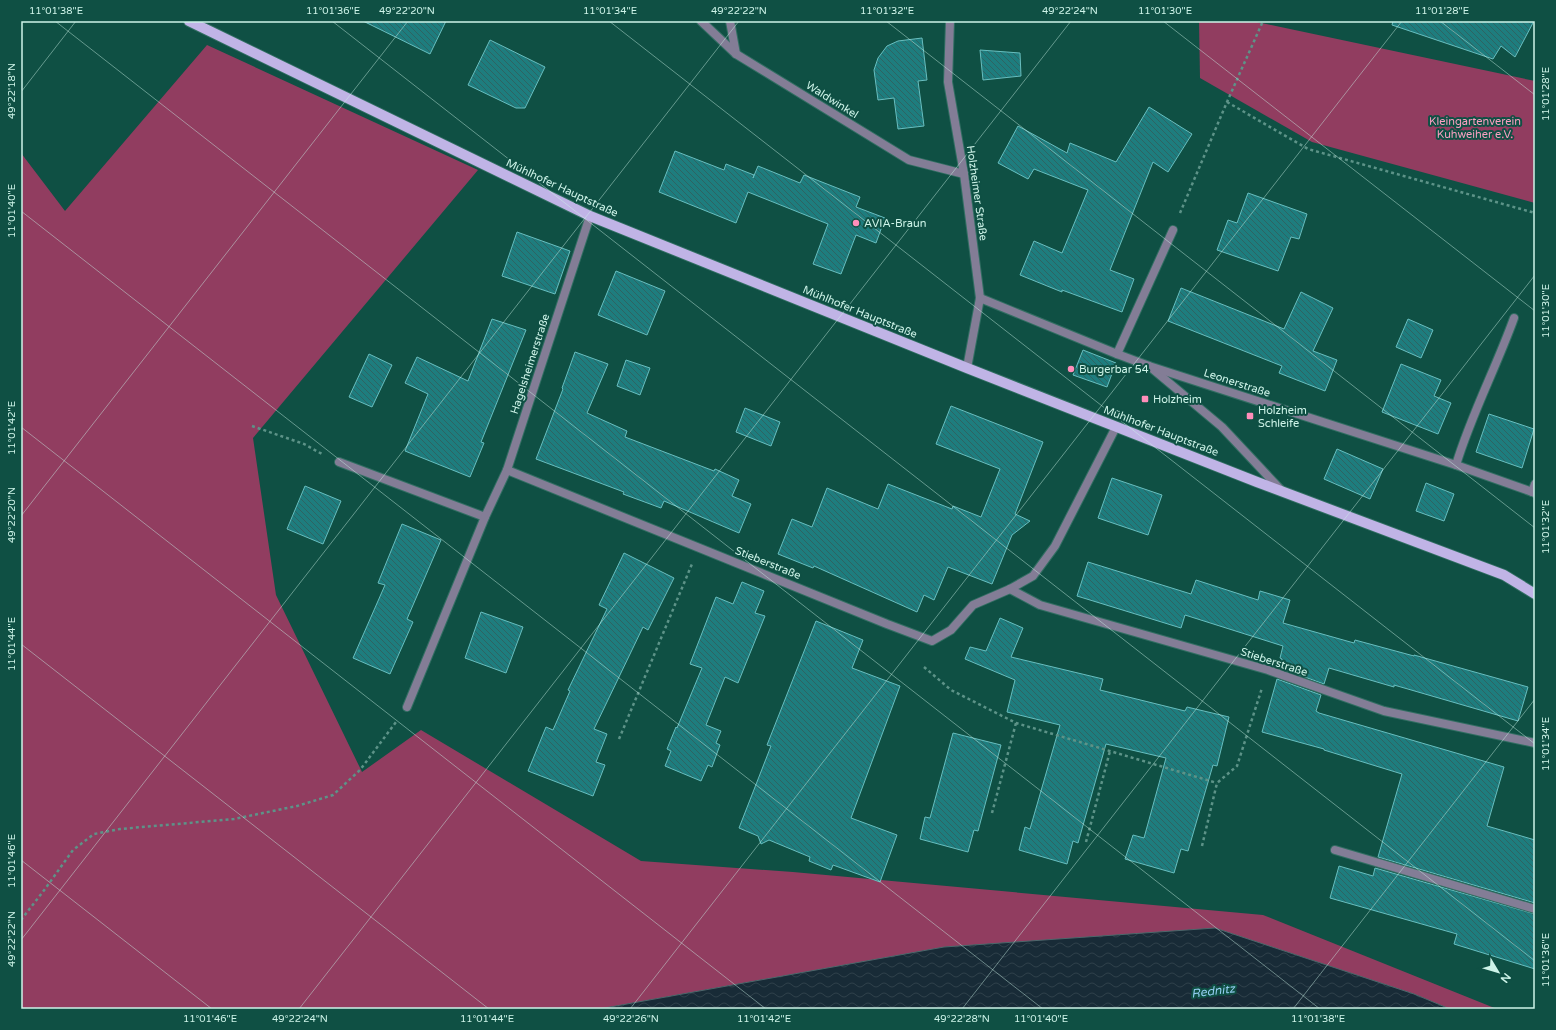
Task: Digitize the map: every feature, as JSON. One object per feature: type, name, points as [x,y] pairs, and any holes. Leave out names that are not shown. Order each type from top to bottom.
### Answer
[{"type":"main road","name":"Mühlhofer Hauptstraße","points":[[189,21],[590,216],[967,368],[1257,482],[1504,575],[1535,594]]},
{"type":"street","name":"Waldwinkel","points":[[701,21],[736,54],[909,160],[964,174]]},
{"type":"street","points":[[730,21],[736,54]]},
{"type":"street","name":"Holzheimer Straße","points":[[950,21],[948,82],[964,174],[980,298],[967,368]]},
{"type":"street","name":"Hagelsheimerstraße","points":[[407,707],[485,517],[507,470],[590,216]]},
{"type":"street","points":[[1117,354],[1173,230]]},
{"type":"street","name":"Leonerstraße","points":[[980,298],[1148,366],[1534,490]]},
{"type":"street","points":[[1456,466],[1462,445],[1504,346],[1514,318]]},
{"type":"street","points":[[1148,366],[1222,427],[1281,490]]},
{"type":"street","name":"Stieberstraße","points":[[507,470],[932,641],[951,630],[973,605],[1010,589],[1033,576],[1055,546],[1116,426]]},
{"type":"street","points":[[339,462],[485,517]]},
{"type":"street","name":"Stieberstraße","points":[[1010,589],[1040,605],[1268,670],[1384,711],[1535,743]]},
{"type":"street","points":[[1335,850],[1535,909]]},
{"type":"path","points":[[1173,230],[1263,21]]},
{"type":"path","points":[[1227,102],[1308,149],[1535,213]]},
{"type":"path","points":[[252,426],[304,444],[339,462]]},
{"type":"path","points":[[619,739],[699,547]]},
{"type":"path","points":[[924,667],[952,690],[1016,723],[1216,782]]},
{"type":"path","points":[[1202,846],[1216,782],[1237,766],[1268,670]]},
{"type":"path","points":[[21,920],[73,850],[94,834],[120,829],[234,819],[298,806],[333,795],[360,770],[407,707]]},
{"type":"path","points":[[992,813],[1016,723]]},
{"type":"path","points":[[1086,842],[1110,751]]},
{"type":"green space","name":"Kleingartenverein Kuhweiher e.V.","points":[[1199,21],[1252,21],[1535,81],[1535,203],[1312,142],[1200,78]]},
{"type":"green space","points":[[207,45],[478,170],[253,438],[276,595],[362,772],[421,730],[641,861],[793,872],[1263,915],[1497,1009],[1450,1009],[1414,994],[1215,928],[944,947],[599,1009],[21,1009],[21,153],[65,211]]},
{"type":"water","name":"Rednitz","points":[[1215,928],[1414,994],[1450,1009],[599,1009],[944,947]]},
{"type":"building","points":[[363,21],[446,21],[430,54]]},
{"type":"building","points":[[1393,21],[1534,21],[1515,57],[1501,46],[1493,59],[1392,25]]},
{"type":"building","points":[[922,38],[927,80],[918,81],[924,126],[898,129],[894,98],[878,100],[874,70],[878,58],[887,46],[898,41]]},
{"type":"building","points":[[490,40],[545,67],[525,108],[516,108],[468,85]]},
{"type":"building","points":[[980,50],[1020,53],[1021,76],[983,80]]},
{"type":"building","points":[[1149,107],[1192,134],[1168,172],[1153,162],[1110,270],[1134,279],[1122,312],[1062,290],[1062,292],[1020,275],[1034,241],[1062,253],[1088,190],[1034,169],[1028,179],[998,163],[1018,126],[1067,153],[1070,143],[1116,162]]},
{"type":"building","points":[[675,151],[724,170],[726,164],[754,175],[753,178],[758,166],[800,183],[804,175],[860,197],[856,207],[885,218],[876,243],[856,235],[841,274],[813,264],[828,224],[748,192],[736,223],[659,192]]},
{"type":"building","points":[[1248,193],[1307,214],[1299,239],[1291,237],[1278,271],[1217,250],[1228,220],[1237,223]]},
{"type":"building","points":[[517,232],[570,251],[555,294],[502,276]]},
{"type":"building","points":[[616,271],[665,291],[647,335],[598,315]]},
{"type":"building","points":[[1181,288],[1284,329],[1301,292],[1333,308],[1313,351],[1337,360],[1325,391],[1279,373],[1282,366],[1168,321]]},
{"type":"building","points":[[492,319],[526,330],[481,442],[484,443],[470,477],[405,451],[428,394],[405,383],[417,357],[468,381]]},
{"type":"building","points":[[1408,319],[1433,330],[1421,358],[1396,347]]},
{"type":"building","points":[[1083,350],[1116,363],[1107,387],[1073,375]]},
{"type":"building","points":[[575,352],[608,364],[587,413],[627,431],[625,437],[714,471],[715,469],[739,480],[732,496],[751,504],[739,533],[664,501],[661,508],[623,494],[624,492],[536,459],[563,389],[562,388]]},
{"type":"building","points":[[369,354],[392,365],[372,407],[349,397]]},
{"type":"building","points":[[626,360],[650,368],[640,395],[617,386]]},
{"type":"building","points":[[1401,364],[1441,380],[1434,396],[1451,403],[1438,434],[1382,412]]},
{"type":"building","points":[[951,406],[1043,442],[1015,514],[1030,521],[1012,535],[992,584],[948,567],[934,600],[924,595],[917,612],[814,566],[813,568],[778,554],[792,519],[812,527],[827,488],[878,509],[888,484],[952,509],[953,506],[981,517],[1000,469],[936,444]]},
{"type":"building","points":[[745,408],[780,422],[771,446],[736,432]]},
{"type":"building","points":[[1489,414],[1534,429],[1522,468],[1476,452]]},
{"type":"building","points":[[1337,449],[1383,469],[1370,499],[1324,479]]},
{"type":"building","points":[[1112,478],[1162,495],[1148,535],[1098,518]]},
{"type":"building","points":[[1426,483],[1454,494],[1444,521],[1416,511]]},
{"type":"building","points":[[305,486],[341,501],[323,544],[287,529]]},
{"type":"building","points":[[402,524],[441,540],[407,619],[413,622],[390,674],[353,658],[385,585],[378,583]]},
{"type":"building","points":[[624,553],[674,578],[648,630],[643,627],[594,729],[607,734],[596,762],[605,765],[593,796],[528,771],[546,727],[553,730],[570,691],[568,690],[607,609],[599,605]]},
{"type":"building","points":[[1088,562],[1191,594],[1196,580],[1258,600],[1260,591],[1290,600],[1283,623],[1354,643],[1355,640],[1414,655],[1528,687],[1518,721],[1329,668],[1324,684],[1280,668],[1282,659],[1280,658],[1283,646],[1185,615],[1181,628],[1077,596]]},
{"type":"building","points":[[742,582],[764,591],[755,613],[765,616],[738,683],[725,677],[706,725],[721,731],[716,743],[720,745],[712,767],[708,765],[701,781],[665,766],[671,751],[667,749],[702,668],[690,664],[716,597],[733,604]]},
{"type":"building","points":[[481,612],[523,627],[506,673],[465,658]]},
{"type":"building","points":[[1000,618],[1023,628],[1011,657],[1103,679],[1100,690],[1185,711],[1187,707],[1229,717],[1217,766],[1213,765],[1188,851],[1181,849],[1174,873],[1125,859],[1133,835],[1144,838],[1166,758],[1106,744],[1078,843],[1073,841],[1067,864],[1019,850],[1025,827],[1030,829],[1060,725],[1007,712],[1015,680],[965,659],[970,647],[986,651]]},
{"type":"building","points":[[816,621],[863,640],[852,668],[900,686],[851,818],[897,835],[880,882],[833,865],[831,870],[809,861],[810,857],[769,840],[761,844],[758,836],[739,828],[771,746],[767,745]]},
{"type":"building","points":[[1277,679],[1321,695],[1316,711],[1319,713],[1504,767],[1487,826],[1535,840],[1535,903],[1378,857],[1402,774],[1324,749],[1262,732]]},
{"type":"building","points":[[953,733],[1001,745],[978,831],[974,830],[968,852],[920,839],[925,817],[930,818]]},
{"type":"building","points":[[1339,866],[1373,876],[1375,868],[1535,914],[1535,969],[1454,944],[1457,934],[1330,898]]},
{"type":"place","name":"AVIA-Braun","points":[[856,223]]},
{"type":"place","name":"Burgerbar 54","points":[[1071,369]]},
{"type":"place","name":"Holzheim","points":[[1145,399]]},
{"type":"place","name":"Holzheim Schleife","points":[[1250,416]]}]
